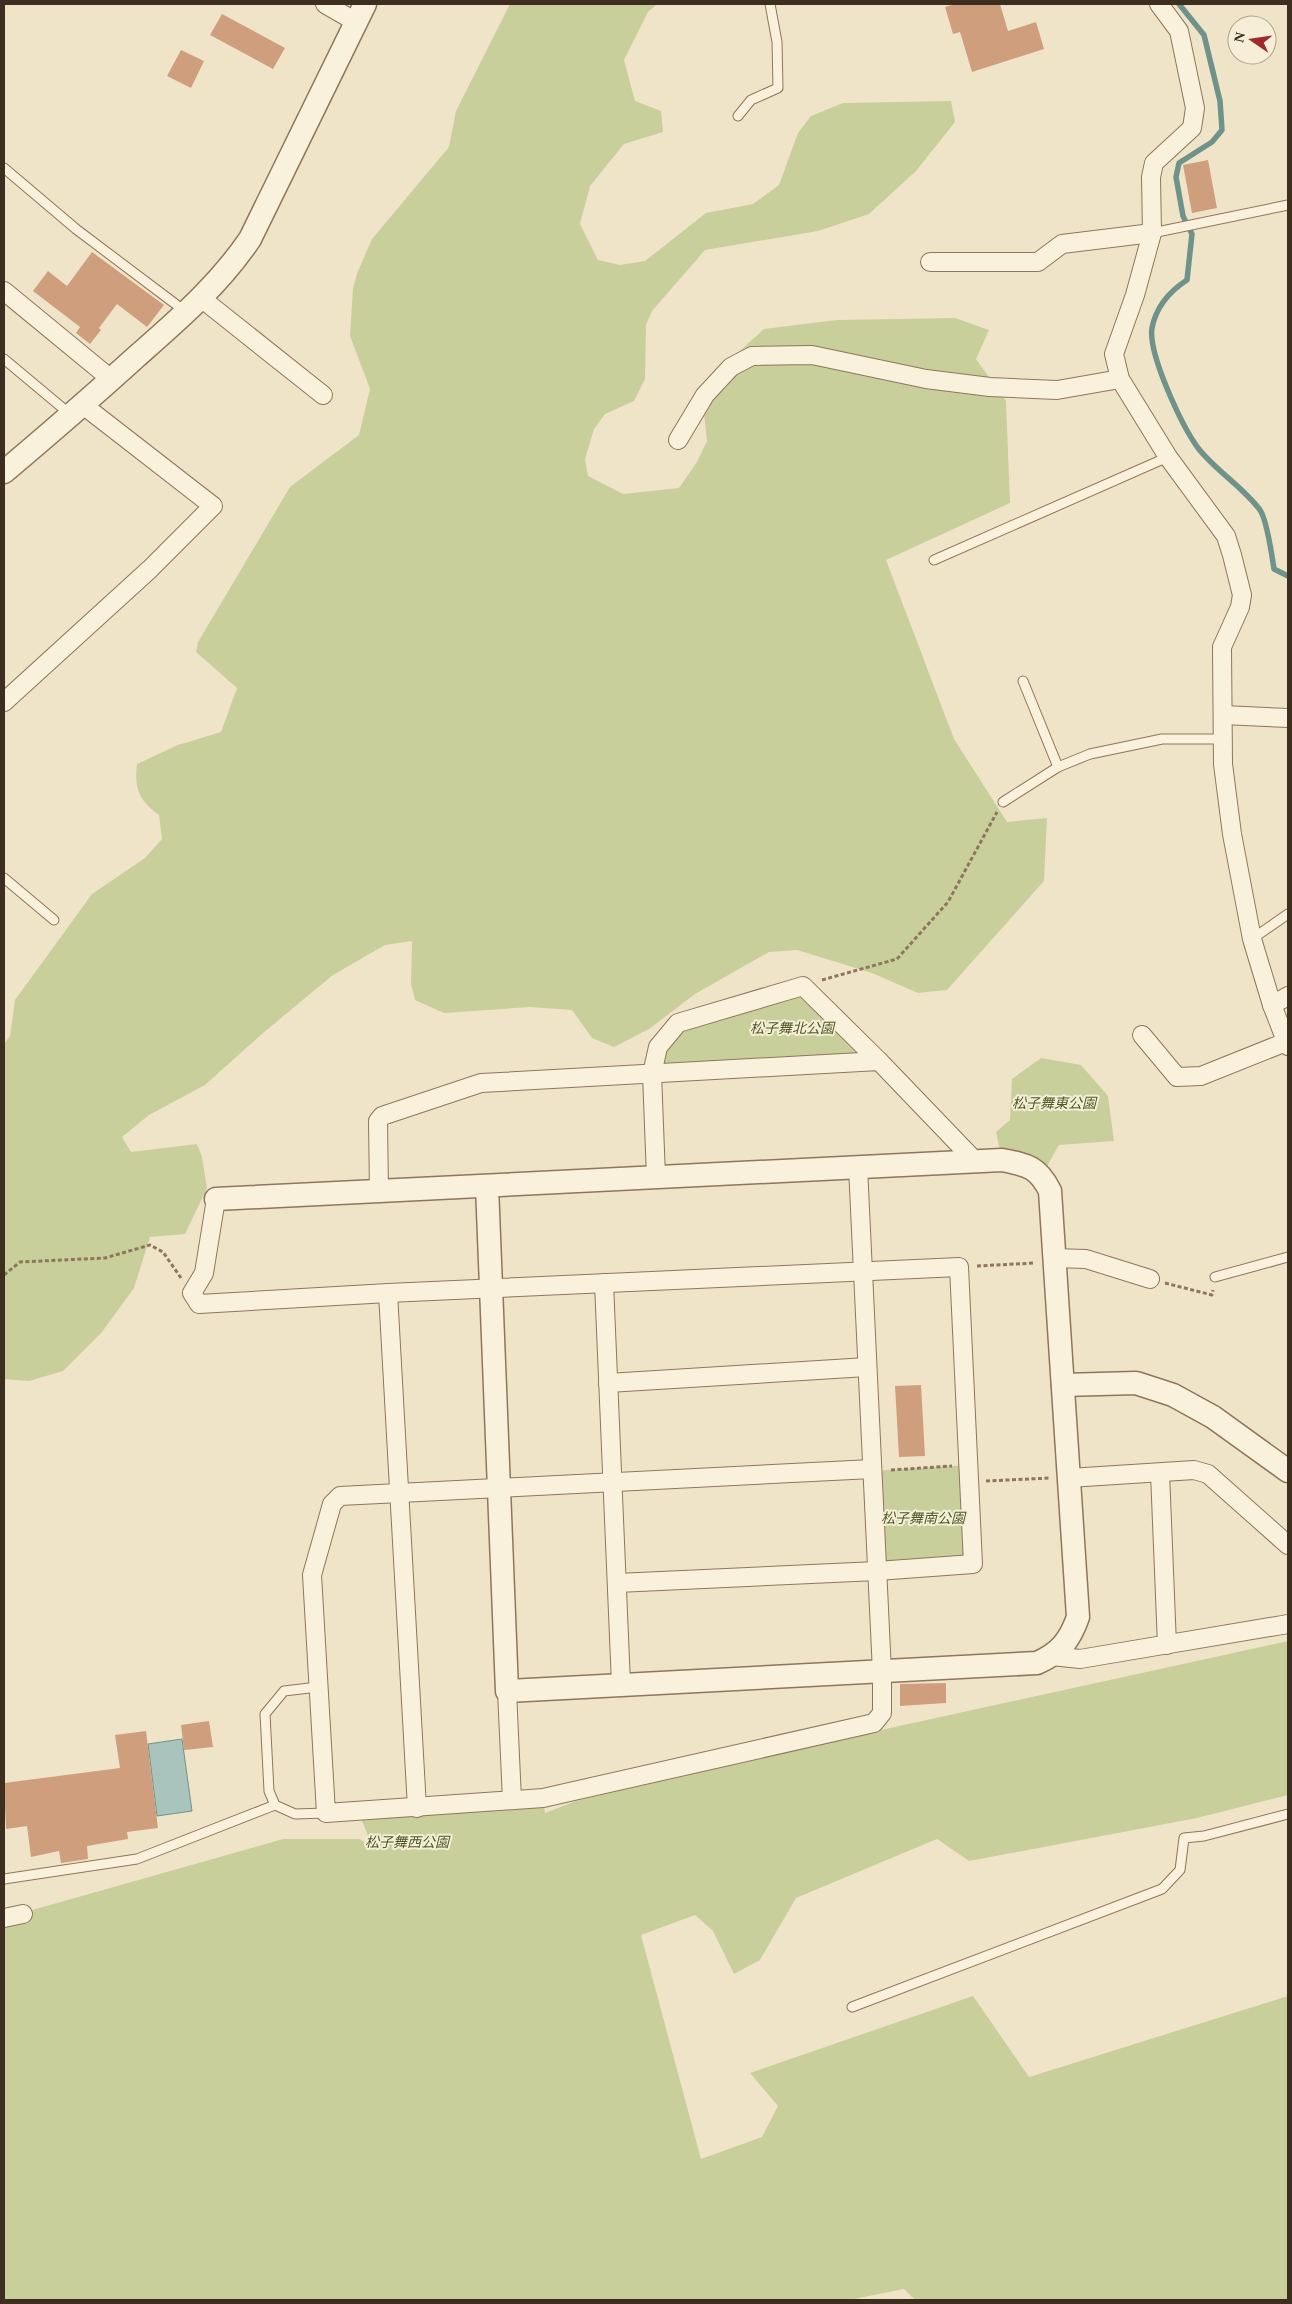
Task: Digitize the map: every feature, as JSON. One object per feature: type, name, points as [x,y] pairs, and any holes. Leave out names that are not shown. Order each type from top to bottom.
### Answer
[{"type":"street","points":[[4,472],[77,410],[194,305],[232,265],[250,238],[361,13],[325,4]]},
{"type":"street","points":[[1142,1035],[1177,1077],[1201,1076],[1287,1044],[1272,1005],[1252,940],[1232,834],[1222,764],[1222,647],[1240,607],[1242,595],[1226,536],[1168,457],[1120,379],[1114,354],[1135,296],[1152,233],[1151,177],[1154,163],[1192,128],[1194,108],[1179,32],[1159,4]]},
{"type":"street","points":[[930,262],[1038,262],[1062,244],[1152,233]]},
{"type":"street","points":[[4,291],[111,379]]},
{"type":"street","points":[[194,305],[323,395]]},
{"type":"street","points":[[678,440],[705,395],[731,367],[752,356],[812,355],[926,379],[990,388],[1058,390],[1120,379]]},
{"type":"street","points":[[4,702],[150,569],[213,506],[77,410]]},
{"type":"street","points":[[1223,714],[1288,718]]},
{"type":"street","points":[[656,1177],[652,1074],[658,1047],[678,1022],[803,986],[976,1162]]},
{"type":"street","points":[[1272,1005],[1288,996]]},
{"type":"street","points":[[379,1192],[378,1122],[382,1116],[481,1084],[879,1062]]},
{"type":"street","points":[[507,1691],[1037,1663],[1052,1656],[1066,1644],[1078,1617],[1050,1191],[1042,1175],[1026,1165],[1010,1162],[976,1162],[216,1199],[204,1273],[192,1293],[199,1304],[388,1293],[959,1267],[973,1564],[877,1571],[617,1583]]},
{"type":"street","points":[[858,1167],[882,1672],[882,1713],[874,1723],[542,1798],[326,1814],[312,1575],[332,1504],[340,1496],[872,1470]]},
{"type":"street","points":[[487,1186],[512,1800]]},
{"type":"street","points":[[1054,1260],[1086,1259],[1150,1279]]},
{"type":"street","points":[[604,1283],[621,1684]]},
{"type":"street","points":[[388,1293],[417,1808]]},
{"type":"street","points":[[608,1383],[867,1367]]},
{"type":"street","points":[[1063,1385],[1136,1383],[1173,1395],[1213,1417],[1288,1472]]},
{"type":"street","points":[[1069,1478],[1194,1470],[1208,1474],[1288,1545]]},
{"type":"street","points":[[1160,1473],[1167,1645]]},
{"type":"street","points":[[1052,1656],[1080,1659],[1288,1624]]},
{"type":"street","points":[[4,1918],[23,1914]]},
{"type":"lane","points":[[738,116],[751,100],[778,88],[777,42],[770,4]]},
{"type":"lane","points":[[4,168],[76,229],[194,305]]},
{"type":"lane","points":[[1152,233],[1288,205]]},
{"type":"lane","points":[[4,359],[77,410]]},
{"type":"lane","points":[[934,560],[1168,457]]},
{"type":"lane","points":[[1023,681],[1058,767]]},
{"type":"lane","points":[[1003,802],[1058,767],[1090,754],[1162,739],[1222,739]]},
{"type":"lane","points":[[4,878],[54,920]]},
{"type":"lane","points":[[1252,940],[1288,914]]},
{"type":"lane","points":[[1215,1277],[1288,1257]]},
{"type":"lane","points":[[318,1687],[284,1691],[265,1714],[269,1791],[275,1805],[295,1814],[326,1814]]},
{"type":"lane","points":[[4,1879],[137,1859],[275,1805]]},
{"type":"lane","points":[[852,2007],[1162,1889],[1180,1870],[1184,1838],[1204,1836],[1288,1814]]},
{"type":"path","points":[[803,986],[897,959],[948,902],[1003,802]]},
{"type":"path","points":[[4,1275],[20,1262],[105,1258],[150,1245],[163,1252],[185,1284]]},
{"type":"path","points":[[959,1267],[1054,1260]]},
{"type":"path","points":[[1150,1279],[1212,1295],[1215,1277]]},
{"type":"path","points":[[872,1470],[1069,1478]]},
{"type":"green space","points":[[510,4],[657,4],[648,12],[624,60],[635,101],[661,111],[663,132],[624,144],[590,186],[580,224],[598,260],[620,265],[645,261],[706,213],[753,204],[779,185],[798,133],[811,116],[843,103],[951,101],[955,122],[916,171],[869,214],[818,231],[705,250],[652,311],[646,325],[645,379],[634,401],[605,414],[594,429],[585,459],[588,476],[623,494],[679,488],[697,462],[707,441],[704,413],[710,378],[764,329],[837,320],[955,318],[989,330],[976,359],[1006,401],[1010,503],[886,560],[954,739],[1007,822],[1047,818],[1044,881],[947,990],[918,993],[872,973],[797,950],[769,952],[695,994],[649,1029],[614,1047],[592,1038],[572,1010],[530,1007],[444,1013],[415,1000],[411,984],[412,941],[385,945],[333,975],[263,1033],[205,1085],[149,1115],[122,1137],[131,1152],[197,1144],[202,1157],[207,1188],[185,1234],[150,1237],[134,1288],[102,1332],[63,1371],[29,1381],[4,1379],[4,1044],[10,1036],[15,1000],[92,894],[145,858],[162,839],[159,815],[142,799],[137,787],[137,764],[178,745],[221,732],[237,688],[196,652],[198,642],[290,487],[359,435],[370,389],[350,336],[353,288],[358,271],[372,239],[449,147],[456,111]]},
{"type":"green space","name":"松子舞北公園","points":[[803,986],[879,1061],[652,1074],[678,1023]]},
{"type":"green space","name":"松子舞東公園","points":[[1041,1058],[1081,1065],[1108,1096],[1114,1141],[1059,1145],[1042,1175],[1002,1160],[996,1132],[1010,1120],[1012,1079]]},
{"type":"green space","name":"松子舞南公園","points":[[969,1465],[973,1564],[877,1571],[872,1471]]},
{"type":"green space","name":"松子舞西公園","points":[[1288,1641],[1288,1795],[1197,1818],[969,1861],[937,1839],[796,1898],[760,1960],[734,1974],[713,1931],[695,1915],[641,1935],[701,2159],[762,2137],[778,2106],[750,2073],[973,1996],[1029,2077],[1288,1996],[1288,2300],[915,2300],[904,2289],[849,2300],[4,2300],[4,1918],[283,1839],[360,1839],[374,1851],[358,1811],[543,1798],[545,1813],[576,1801],[890,1728]]},
{"type":"water","points":[[182,1739],[192,1811],[157,1816],[148,1744]]},
{"type":"building","points":[[955,4],[1000,4],[1008,31],[1036,22],[1044,49],[972,72],[960,32],[953,34],[945,7]]},
{"type":"building","points":[[222,14],[285,48],[273,69],[210,35]]},
{"type":"building","points":[[181,50],[204,61],[191,88],[167,76]]},
{"type":"building","points":[[1208,160],[1217,208],[1192,213],[1183,165]]},
{"type":"building","points":[[92,252],[164,305],[147,327],[117,304],[90,344],[76,333],[80,327],[33,291],[48,271],[67,286]]},
{"type":"building","points":[[921,1385],[925,1456],[899,1457],[895,1386]]},
{"type":"building","points":[[946,1683],[946,1703],[900,1706],[900,1684]]},
{"type":"building","points":[[209,1721],[213,1747],[184,1750],[181,1725]]},
{"type":"building","points":[[146,1731],[158,1828],[127,1832],[128,1839],[87,1846],[88,1859],[61,1863],[59,1851],[31,1857],[27,1826],[6,1829],[4,1783],[120,1768],[115,1735]]},
{"type":"waterway","points":[[1179,4],[1204,35],[1220,101],[1222,130],[1212,142],[1179,163],[1176,177],[1183,216],[1192,234],[1187,280],[1175,289],[1160,306],[1152,328],[1152,340],[1155,355],[1168,390],[1191,438],[1205,456],[1246,494],[1260,510],[1267,530],[1274,569],[1288,576]]}]
